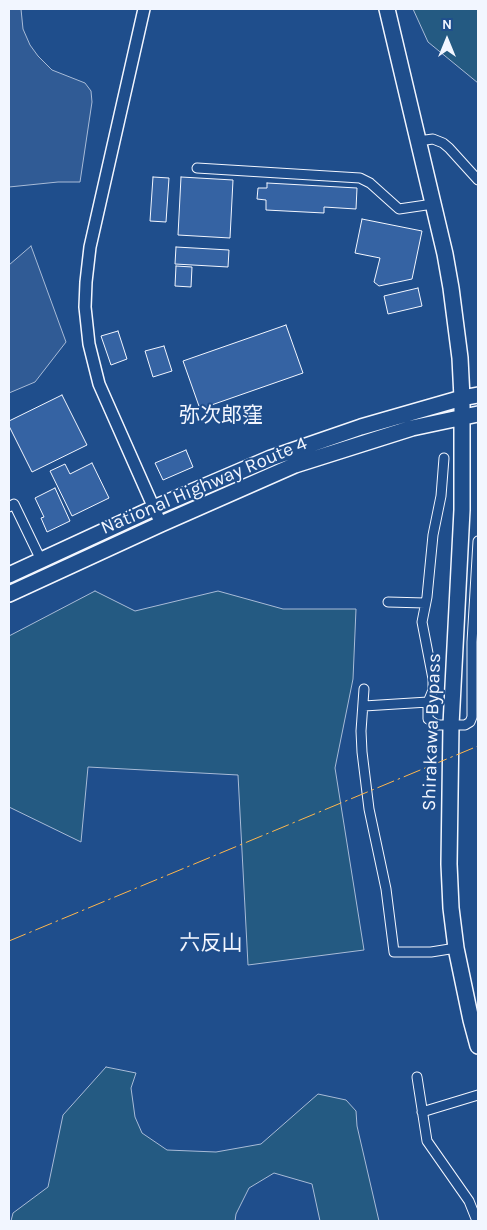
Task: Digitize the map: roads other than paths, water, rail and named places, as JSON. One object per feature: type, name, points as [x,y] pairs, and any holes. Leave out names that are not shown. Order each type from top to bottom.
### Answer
[{"type":"highway","name":"Shirakawa Bypass","points":[[388,9],[451,288],[460,358],[462,510],[451,725],[449,864],[451,908],[456,948],[478,1046]]},
{"type":"highway","name":"National Highway Route 4","points":[[9,575],[154,508],[271,458],[361,427],[462,398],[478,396]]},
{"type":"highway","name":"National Highway Route 4","points":[[9,594],[295,465],[412,428],[478,414]]},
{"type":"street","points":[[144,9],[90,247],[85,307],[89,344],[99,384],[162,524]]},
{"type":"street","points":[[418,141],[434,139],[442,143],[449,148],[478,180]]},
{"type":"street","points":[[197,168],[360,178],[370,183],[399,209],[433,204]]},
{"type":"street","points":[[444,458],[441,496],[433,535],[422,622],[434,679],[433,690],[428,702],[428,719],[437,725],[465,725],[470,722],[472,717],[478,542]]},
{"type":"street","points":[[9,507],[14,504],[41,560]]},
{"type":"street","points":[[388,602],[425,604]]},
{"type":"street","points":[[364,689],[361,731],[368,800],[386,889],[394,952],[431,952],[456,948]]},
{"type":"street","points":[[364,706],[428,702]]},
{"type":"street","points":[[417,1077],[427,1141],[469,1201],[477,1221]]},
{"type":"street","points":[[422,1112],[478,1095]]},
{"type":"district","name":"弥次郎窪","points":[[221,416]]},
{"type":"district","name":"六反山","points":[[211,944]]}]
